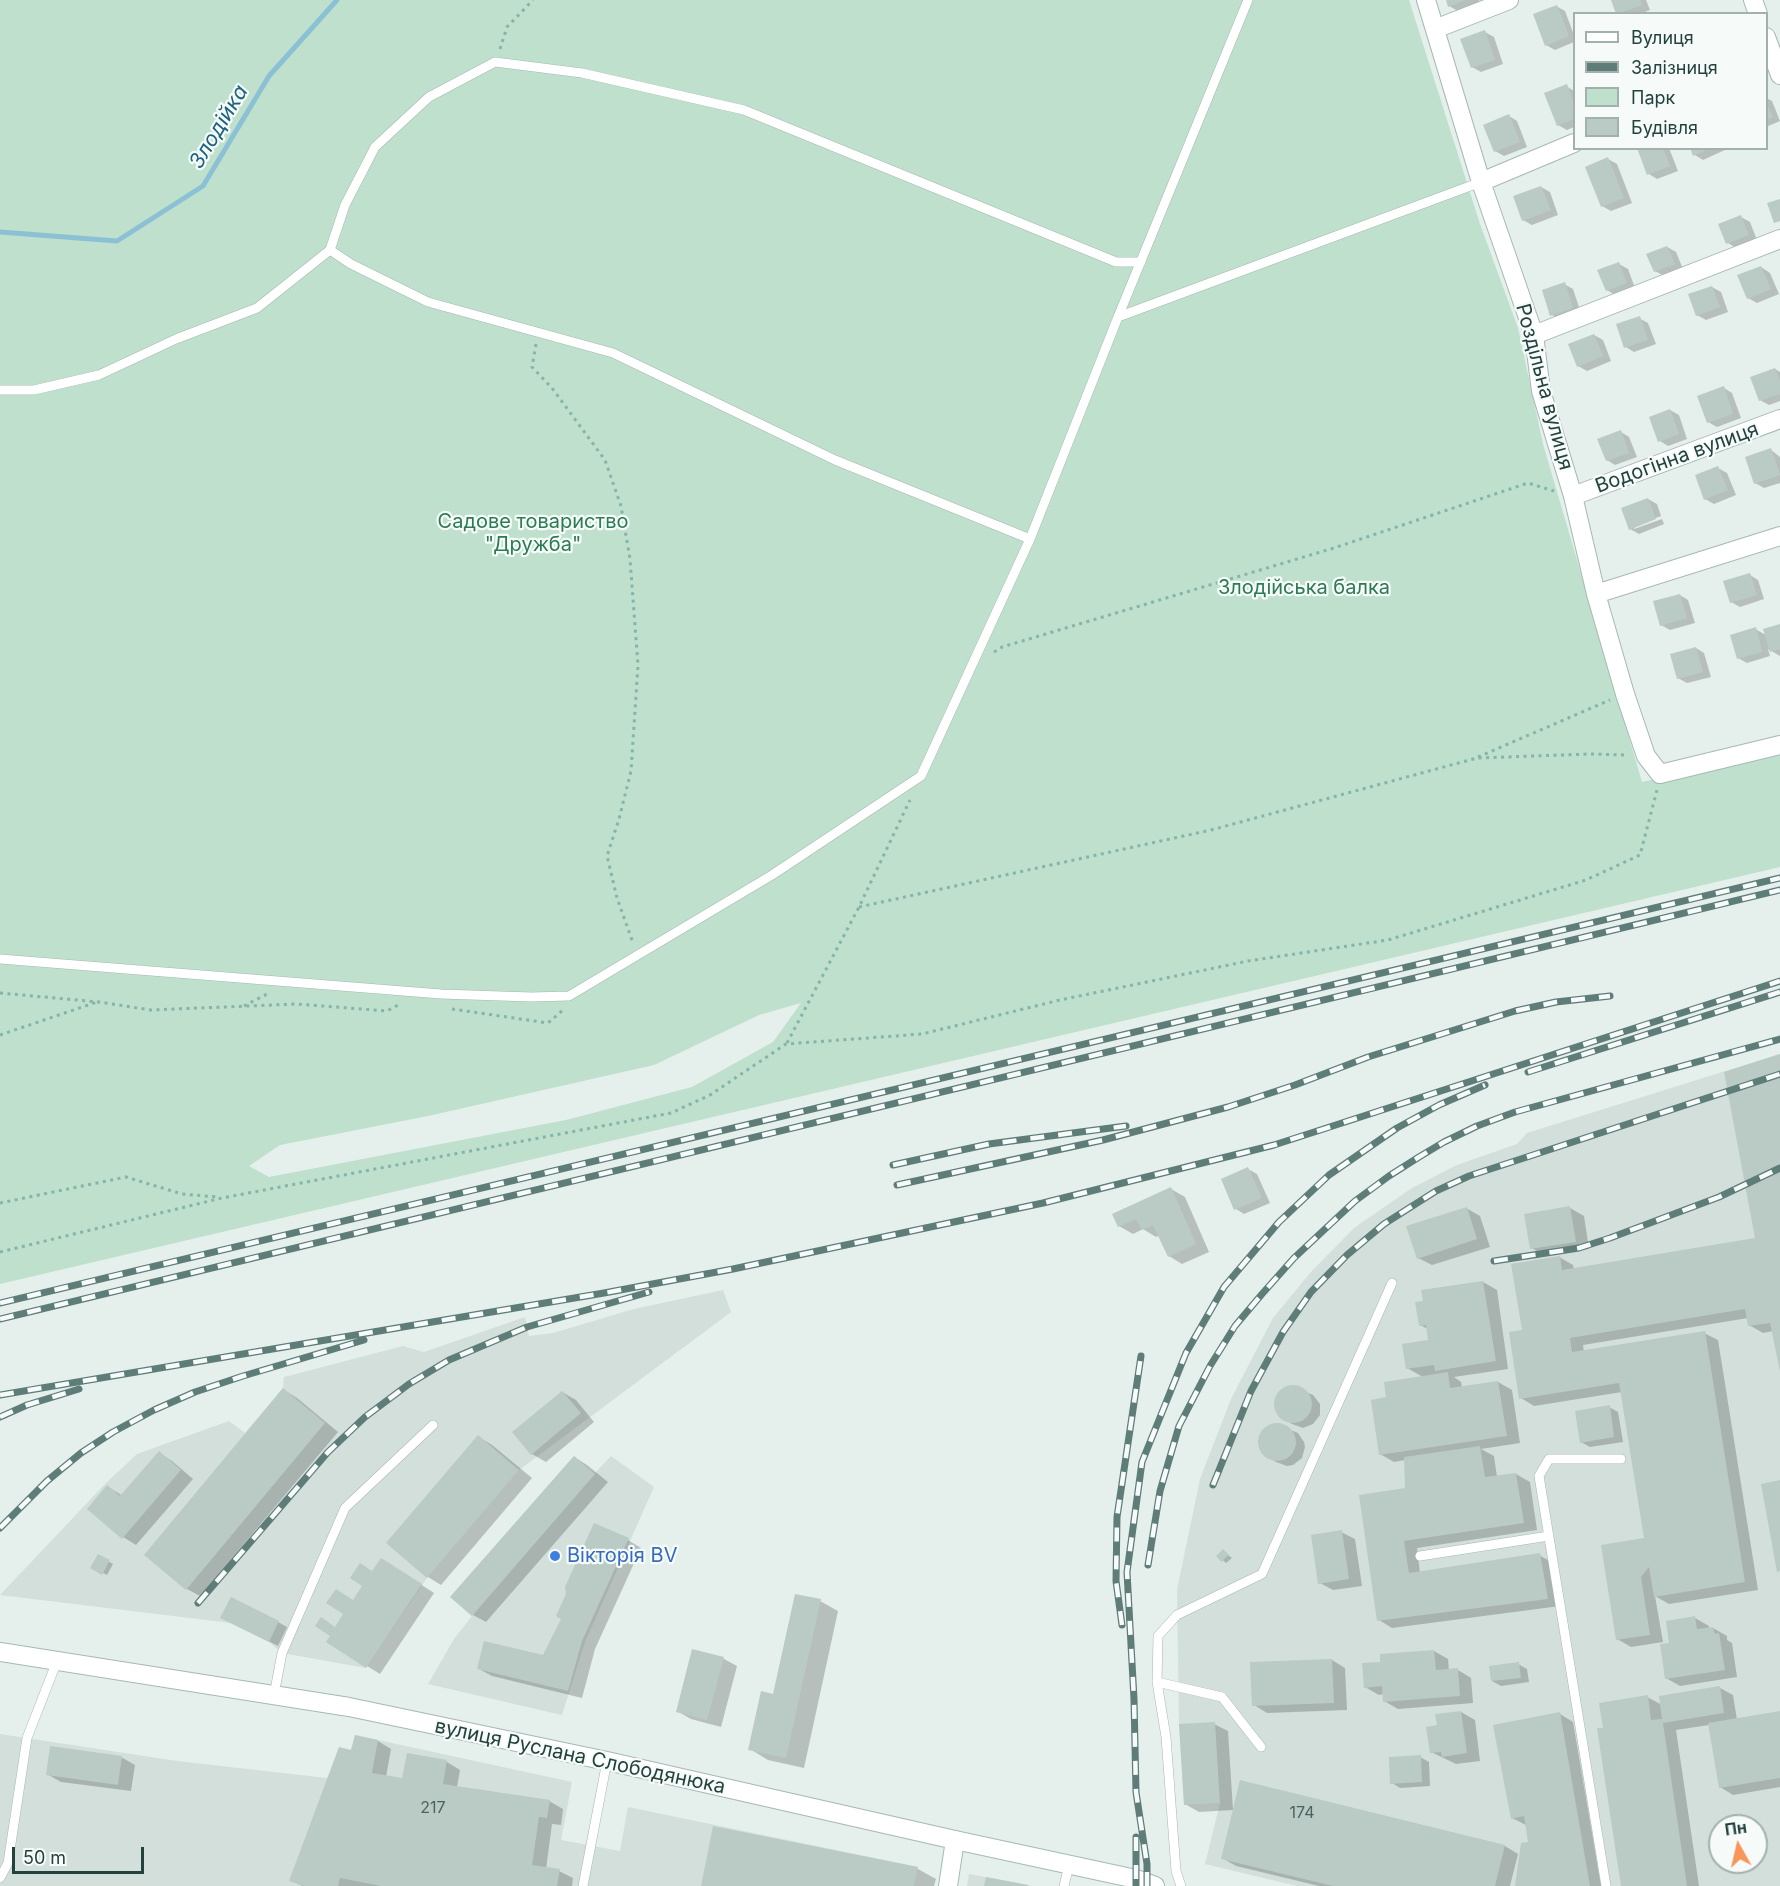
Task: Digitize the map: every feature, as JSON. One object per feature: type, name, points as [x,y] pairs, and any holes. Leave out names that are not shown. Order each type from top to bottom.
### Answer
[{"type":"street","name":"Роздільна вулиця","points":[[1426,0],[1481,182],[1534,335],[1541,391],[1573,496],[1596,594],[1625,694],[1646,756],[1659,774]]},
{"type":"street","points":[[1436,29],[1509,0]]},
{"type":"street","points":[[1768,40],[1775,62]]},
{"type":"street","points":[[1481,182],[1573,143]]},
{"type":"street","points":[[1534,335],[1780,239]]},
{"type":"street","name":"Водогінна вулиця","points":[[1573,496],[1780,419]]},
{"type":"street","points":[[1596,594],[1780,536]]},
{"type":"street","points":[[1659,774],[1780,745]]},
{"type":"street","name":"вулиця Руслана Слободянюка","points":[[0,1652],[349,1707],[607,1761],[1136,1879],[1155,1886]]},
{"type":"street","points":[[948,1886],[956,1840]]},
{"type":"lane","points":[[0,959],[441,994],[569,996],[772,875],[921,776],[975,663],[1030,538],[1248,0]]},
{"type":"lane","points":[[0,390],[34,390],[99,375],[176,339],[236,318],[257,308],[330,250],[345,205],[375,147],[429,97],[495,62],[582,73],[744,110],[1116,262],[1141,262]]},
{"type":"lane","points":[[1118,317],[1481,182]]},
{"type":"lane","points":[[330,250],[351,264],[428,302],[613,353],[835,460],[1030,538]]},
{"type":"lane","points":[[1181,1886],[1176,1871],[1166,1737],[1157,1682],[1158,1636],[1177,1615],[1262,1574],[1392,1283]]},
{"type":"lane","points":[[274,1695],[282,1653],[345,1508],[433,1425]]},
{"type":"lane","points":[[1606,1886],[1539,1476],[1549,1459],[1621,1459]]},
{"type":"lane","points":[[1420,1556],[1549,1536]]},
{"type":"lane","points":[[0,1878],[8,1863],[27,1738],[57,1661]]},
{"type":"lane","points":[[1157,1682],[1222,1697],[1262,1747]]},
{"type":"lane","points":[[583,1886],[607,1761]]},
{"type":"lane","points":[[1064,1886],[1069,1865]]},
{"type":"path","points":[[495,62],[507,27],[533,0]]},
{"type":"path","points":[[536,333],[532,367],[552,388],[605,460],[621,506],[630,559],[637,676],[630,771],[619,819],[606,856],[616,898],[638,956]]},
{"type":"path","points":[[975,663],[1002,647],[1334,548],[1528,483],[1573,496]]},
{"type":"path","points":[[859,907],[1210,830],[1477,758],[1625,694]]},
{"type":"path","points":[[1477,758],[1590,754],[1646,756]]},
{"type":"path","points":[[786,1044],[922,1034],[1060,1000],[1248,961],[1388,940],[1586,880],[1640,855],[1659,774]]},
{"type":"path","points":[[0,1252],[222,1198],[671,1113],[711,1095],[786,1044],[859,907],[921,776]]},
{"type":"path","points":[[0,993],[99,1002],[151,1010],[297,1004],[387,1011],[404,1002]]},
{"type":"path","points":[[0,1035],[99,1002]]},
{"type":"path","points":[[0,1203],[126,1177],[182,1194],[222,1198]]},
{"type":"shaded area","points":[[1780,1054],[1780,1886],[1297,1886],[1205,1864],[1220,1803],[1184,1805],[1179,1724],[1177,1590],[1200,1479],[1231,1399],[1273,1318],[1310,1273],[1354,1228],[1412,1188],[1457,1165],[1517,1144],[1527,1133]]},
{"type":"shaded area","points":[[723,1290],[731,1312],[519,1470],[427,1578],[366,1668],[282,1653],[269,1642],[231,1623],[0,1595],[105,1484],[137,1454],[229,1421],[245,1433],[283,1388],[284,1377],[403,1346],[424,1352],[525,1317],[529,1336],[553,1333],[634,1309]]},
{"type":"shaded area","name":"Вікторія BV","points":[[574,1456],[595,1473],[611,1456],[654,1487],[585,1642],[562,1715],[428,1684],[454,1639],[472,1616],[450,1597]]},
{"type":"shaded area","points":[[0,1734],[177,1761],[327,1778],[351,1750],[355,1735],[572,1782],[561,1840],[620,1851],[628,1807],[918,1867],[914,1886],[0,1886]]},
{"type":"shaded area","points":[[969,1874],[1033,1886],[967,1886]]},
{"type":"green space","points":[[0,0],[1409,0],[1480,224],[1518,328],[1543,444],[1642,782],[1780,752],[1780,867],[0,1284]],"holes":[[[801,1003],[773,1042],[692,1087],[566,1120],[269,1177],[249,1166],[280,1145],[428,1116],[654,1065],[759,1015]]]},
{"type":"building","points":[[1446,0],[1466,0],[1448,7]]},
{"type":"building","points":[[1611,0],[1640,0],[1642,5],[1622,12],[1615,12]]},
{"type":"building","points":[[1557,5],[1569,36],[1545,46],[1533,14]]},
{"type":"building","points":[[1485,30],[1495,60],[1471,68],[1460,39]]},
{"type":"building","points":[[1567,84],[1573,101],[1573,119],[1557,126],[1544,93]]},
{"type":"building","points":[[1768,106],[1773,117],[1768,119]]},
{"type":"building","points":[[1509,114],[1520,142],[1494,152],[1483,125]]},
{"type":"building","points":[[1638,150],[1664,150],[1670,166],[1647,175]]},
{"type":"building","points":[[1691,150],[1706,150],[1693,156]]},
{"type":"building","points":[[1608,157],[1624,198],[1601,207],[1585,167]]},
{"type":"building","points":[[1541,186],[1551,210],[1522,221],[1513,196]]},
{"type":"building","points":[[1780,199],[1780,221],[1774,223],[1767,203]]},
{"type":"building","points":[[1741,215],[1749,235],[1726,244],[1718,224]]},
{"type":"building","points":[[1667,246],[1675,264],[1654,272],[1646,254]]},
{"type":"building","points":[[1619,262],[1627,283],[1606,291],[1597,270]]},
{"type":"building","points":[[1761,266],[1771,289],[1747,299],[1737,275]]},
{"type":"building","points":[[1565,282],[1573,308],[1550,316],[1542,290]]},
{"type":"building","points":[[1712,286],[1720,307],[1696,316],[1688,294]]},
{"type":"building","points":[[1640,316],[1648,340],[1624,348],[1616,324]]},
{"type":"building","points":[[1594,334],[1603,356],[1577,367],[1568,344]]},
{"type":"building","points":[[1775,368],[1780,381],[1780,394],[1759,401],[1750,377]]},
{"type":"building","points":[[1724,386],[1733,414],[1707,423],[1697,396]]},
{"type":"building","points":[[1670,409],[1679,434],[1658,442],[1649,417]]},
{"type":"building","points":[[1621,430],[1629,453],[1606,461],[1597,439]]},
{"type":"building","points":[[1771,448],[1780,475],[1754,484],[1745,457]]},
{"type":"building","points":[[1718,466],[1728,490],[1704,500],[1695,475]]},
{"type":"building","points":[[1648,498],[1656,519],[1629,530],[1621,508]]},
{"type":"building","points":[[1750,573],[1757,595],[1730,603],[1723,581]]},
{"type":"building","points":[[1680,594],[1687,618],[1660,626],[1653,601]]},
{"type":"building","points":[[1780,624],[1780,649],[1770,652],[1763,629]]},
{"type":"building","points":[[1756,627],[1762,652],[1737,659],[1730,635]]},
{"type":"building","points":[[1696,647],[1703,672],[1677,679],[1670,654]]},
{"type":"building","points":[[1780,1054],[1780,1371],[1770,1323],[1748,1326],[1745,1309],[1570,1338],[1572,1352],[1705,1331],[1745,1582],[1654,1597],[1649,1567],[1641,1577],[1650,1635],[1616,1640],[1601,1545],[1644,1538],[1619,1383],[1519,1399],[1509,1332],[1522,1330],[1511,1264],[1560,1256],[1562,1270],[1755,1238],[1724,1072]]},
{"type":"building","points":[[1248,1167],[1262,1198],[1234,1210],[1221,1179]]},
{"type":"building","points":[[1171,1187],[1196,1244],[1168,1257],[1153,1225],[1142,1230],[1136,1219],[1118,1227],[1112,1214]]},
{"type":"building","points":[[1570,1206],[1576,1242],[1530,1249],[1524,1214]]},
{"type":"building","points":[[1467,1207],[1477,1239],[1417,1259],[1406,1226]]},
{"type":"building","points":[[1483,1281],[1496,1361],[1435,1371],[1434,1365],[1406,1369],[1402,1344],[1428,1340],[1426,1325],[1419,1326],[1415,1302],[1423,1301],[1421,1290]]},
{"type":"building","points":[[1448,1372],[1450,1388],[1498,1381],[1507,1436],[1379,1455],[1371,1400],[1386,1397],[1384,1382]]},
{"type":"building","points":[[1293,1385],[1307,1390],[1312,1404],[1307,1418],[1293,1423],[1279,1418],[1274,1404],[1279,1390]]},
{"type":"building","points":[[283,1388],[325,1423],[186,1590],[144,1555]]},
{"type":"building","points":[[562,1391],[581,1413],[531,1455],[512,1432]]},
{"type":"building","points":[[1610,1405],[1614,1437],[1580,1443],[1575,1411]]},
{"type":"building","points":[[1277,1423],[1291,1428],[1296,1442],[1291,1456],[1277,1461],[1263,1456],[1258,1442],[1263,1428]]},
{"type":"building","points":[[478,1435],[519,1470],[427,1578],[386,1543]]},
{"type":"building","points":[[1480,1446],[1485,1477],[1516,1473],[1524,1523],[1404,1541],[1409,1573],[1540,1553],[1548,1599],[1377,1621],[1359,1495],[1405,1488],[1404,1457]]},
{"type":"building","points":[[159,1451],[181,1470],[122,1539],[87,1509],[107,1485],[120,1496]]},
{"type":"building","points":[[574,1456],[595,1474],[472,1616],[450,1597]]},
{"type":"building","points":[[1780,1480],[1780,1571],[1777,1572],[1761,1484]]},
{"type":"building","points":[[594,1523],[629,1538],[582,1641],[568,1691],[477,1669],[484,1641],[543,1655],[561,1619],[556,1616],[566,1594],[565,1587]]},
{"type":"building","points":[[1342,1530],[1349,1579],[1318,1584],[1311,1535]]},
{"type":"building","points":[[1223,1549],[1229,1555],[1221,1562],[1216,1556]]},
{"type":"building","points":[[98,1554],[110,1560],[102,1575],[90,1568]]},
{"type":"building","points":[[381,1558],[422,1584],[366,1668],[326,1642],[330,1636],[315,1626],[321,1617],[335,1627],[343,1614],[326,1603],[336,1589],[353,1600],[362,1586],[350,1578],[360,1563],[372,1571]]},
{"type":"building","points":[[795,1594],[821,1599],[786,1758],[748,1750],[761,1691],[773,1694]]},
{"type":"building","points":[[231,1597],[279,1621],[269,1642],[220,1618]]},
{"type":"building","points":[[1695,1616],[1697,1629],[1713,1627],[1715,1634],[1719,1633],[1725,1670],[1665,1679],[1660,1644],[1669,1643],[1666,1621]]},
{"type":"building","points":[[692,1649],[724,1657],[707,1720],[676,1712]]},
{"type":"building","points":[[1434,1650],[1436,1670],[1458,1668],[1460,1696],[1383,1702],[1382,1686],[1364,1688],[1362,1663],[1380,1662],[1380,1654]]},
{"type":"building","points":[[1332,1659],[1334,1703],[1252,1706],[1250,1662]]},
{"type":"building","points":[[1519,1662],[1521,1678],[1491,1681],[1489,1666]]},
{"type":"building","points":[[1720,1686],[1724,1713],[1663,1723],[1687,1886],[1621,1886],[1597,1728],[1603,1728],[1599,1703],[1648,1695],[1651,1720],[1662,1719],[1659,1696]]},
{"type":"building","points":[[1461,1711],[1467,1753],[1442,1757],[1441,1752],[1430,1753],[1426,1727],[1437,1725],[1435,1714]]},
{"type":"building","points":[[1780,1711],[1780,1778],[1719,1788],[1708,1723]]},
{"type":"building","points":[[1560,1712],[1590,1886],[1515,1886],[1521,1843],[1528,1842],[1524,1816],[1511,1819],[1493,1725]]},
{"type":"building","points":[[1215,1722],[1220,1803],[1184,1805],[1179,1724]]},
{"type":"building","points":[[355,1735],[378,1740],[372,1773],[402,1778],[407,1753],[447,1760],[443,1784],[550,1800],[547,1818],[539,1817],[532,1865],[560,1869],[557,1886],[381,1886],[340,1878],[338,1886],[304,1886],[289,1881],[339,1747],[351,1750]]},
{"type":"building","points":[[50,1746],[122,1756],[118,1785],[46,1775]]},
{"type":"building","points":[[1421,1755],[1422,1782],[1390,1784],[1389,1757]]},
{"type":"building","points":[[1240,1780],[1505,1845],[1495,1886],[1333,1886],[1221,1859]]},
{"type":"building","points":[[713,1826],[918,1867],[914,1886],[701,1886]]},
{"type":"building","points":[[986,1877],[1028,1885],[1028,1886],[984,1886]]},
{"type":"waterway","name":"Злодійка","points":[[0,232],[117,241],[203,186],[269,76],[337,0]]},
{"type":"railway","points":[[0,1303],[1780,878]]},
{"type":"railway","points":[[0,1319],[1780,890]]},
{"type":"railway","points":[[0,1395],[604,1293],[733,1269],[1043,1203],[1274,1145],[1780,981]]},
{"type":"railway","points":[[1528,1072],[1780,992]]},
{"type":"railway","points":[[897,1185],[1103,1140],[1228,1107],[1295,1085],[1368,1057],[1515,1011],[1556,1002],[1610,996]]},
{"type":"railway","points":[[1148,1565],[1160,1491],[1179,1426],[1210,1366],[1235,1326],[1262,1294],[1294,1258],[1355,1201],[1419,1157],[1477,1126],[1515,1112],[1780,1039]]},
{"type":"railway","points":[[1213,1485],[1251,1391],[1283,1332],[1311,1292],[1347,1255],[1384,1224],[1436,1191],[1469,1176],[1780,1074]]},
{"type":"railway","points":[[1147,1886],[1147,1864],[1136,1792],[1134,1699],[1127,1572],[1142,1462],[1186,1353],[1224,1287],[1279,1222],[1329,1175],[1397,1128],[1439,1105],[1485,1085]]},
{"type":"railway","points":[[893,1165],[989,1144],[1126,1126]]},
{"type":"railway","points":[[1494,1261],[1579,1248],[1610,1238],[1719,1197],[1780,1168]]},
{"type":"railway","points":[[198,1603],[328,1452],[365,1417],[409,1384],[449,1360],[527,1327],[649,1292]]},
{"type":"railway","points":[[0,1528],[47,1481],[81,1453],[113,1432],[154,1410],[195,1392],[364,1340]]},
{"type":"railway","points":[[1122,1625],[1116,1581],[1117,1517],[1141,1356]]},
{"type":"railway","points":[[0,1417],[27,1405],[79,1389]]},
{"type":"railway","points":[[1136,1837],[1136,1886]]},
{"type":"place","name":"Вікторія BV","points":[[555,1556]]},
{"type":"park label","name":"Садове товариство \"Дружба\"","points":[[533,534]]},
{"type":"park label","name":"Злодійська балка","points":[[1304,588]]}]
